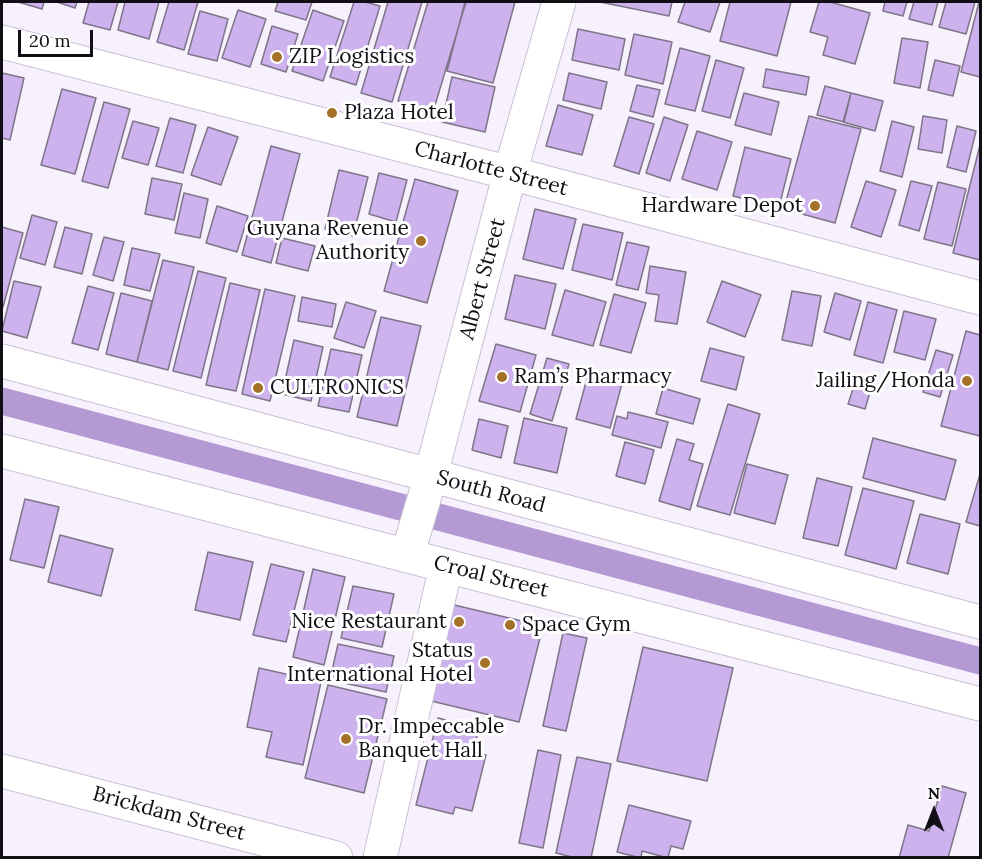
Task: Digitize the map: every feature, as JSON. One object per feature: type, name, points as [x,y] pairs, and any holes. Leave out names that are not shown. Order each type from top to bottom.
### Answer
[{"type":"street","name":"Albert Street","points":[[411,542],[430,479],[510,173],[559,2]]},
{"type":"street","name":"Charlotte Street","points":[[2,42],[981,298]]},
{"type":"street","name":"South Road","points":[[2,361],[430,479],[981,622]]},
{"type":"street","name":"Croal Street","points":[[2,451],[411,542],[446,566],[981,704]]},
{"type":"street","points":[[380,858],[446,566]]},
{"type":"street","name":"Brickdam Street","points":[[2,771],[336,858]]},
{"type":"building","points":[[18,2],[44,2],[42,9]]},
{"type":"building","points":[[57,2],[77,2],[75,8]]},
{"type":"building","points":[[89,2],[118,2],[110,30],[83,23]]},
{"type":"building","points":[[125,2],[159,2],[149,39],[118,30]]},
{"type":"building","points":[[169,2],[198,2],[184,50],[157,42]]},
{"type":"building","points":[[278,2],[312,2],[306,20],[275,11]]},
{"type":"building","points":[[354,2],[380,6],[356,85],[330,77]]},
{"type":"building","points":[[388,2],[422,2],[392,102],[361,93]]},
{"type":"building","points":[[428,2],[466,2],[433,112],[398,101]]},
{"type":"building","points":[[465,2],[515,2],[493,83],[447,71]]},
{"type":"building","points":[[600,2],[672,2],[669,16]]},
{"type":"building","points":[[685,2],[720,2],[710,32],[678,22]]},
{"type":"building","points":[[730,2],[791,2],[777,56],[720,41]]},
{"type":"building","points":[[819,2],[830,2],[870,13],[855,64],[823,55],[828,37],[810,32]]},
{"type":"building","points":[[885,2],[907,2],[903,16],[883,11]]},
{"type":"building","points":[[914,2],[938,2],[932,25],[909,19]]},
{"type":"building","points":[[946,2],[975,2],[966,34],[939,27]]},
{"type":"building","points":[[980,2],[980,77],[961,72]]},
{"type":"building","points":[[238,10],[266,19],[250,67],[222,58]]},
{"type":"building","points":[[313,10],[344,21],[323,81],[292,71]]},
{"type":"building","points":[[200,11],[228,19],[217,61],[188,54]]},
{"type":"building","points":[[272,26],[298,34],[286,72],[261,64]]},
{"type":"building","points":[[578,29],[625,39],[619,70],[572,60]]},
{"type":"building","points":[[634,34],[672,42],[663,84],[625,75]]},
{"type":"building","points":[[902,38],[928,42],[920,88],[894,83]]},
{"type":"building","points":[[680,48],[710,56],[695,111],[665,104]]},
{"type":"building","points":[[716,60],[744,68],[730,118],[702,111]]},
{"type":"building","points":[[935,60],[960,66],[953,96],[928,90]]},
{"type":"building","points":[[766,69],[809,77],[806,95],[763,87]]},
{"type":"building","points":[[2,73],[24,78],[10,140],[2,138]]},
{"type":"building","points":[[569,73],[607,82],[601,109],[563,100]]},
{"type":"building","points":[[452,77],[495,87],[485,132],[442,122]]},
{"type":"building","points":[[637,85],[660,90],[653,117],[630,111]]},
{"type":"building","points":[[825,86],[851,93],[844,122],[817,115]]},
{"type":"building","points":[[62,89],[96,98],[75,174],[41,165]]},
{"type":"building","points":[[744,93],[779,102],[771,135],[735,125]]},
{"type":"building","points":[[851,93],[883,101],[875,131],[843,122]]},
{"type":"building","points":[[104,102],[130,109],[108,188],[82,181]]},
{"type":"building","points":[[558,105],[593,115],[582,155],[546,146]]},
{"type":"building","points":[[809,116],[861,129],[835,223],[784,209]]},
{"type":"building","points":[[923,116],[947,120],[942,153],[918,149]]},
{"type":"building","points":[[629,117],[654,124],[639,174],[614,166]]},
{"type":"building","points":[[664,117],[688,125],[670,181],[646,173]]},
{"type":"building","points":[[170,118],[196,125],[183,173],[156,166]]},
{"type":"building","points":[[133,121],[159,128],[148,165],[122,158]]},
{"type":"building","points":[[892,121],[914,127],[902,177],[880,171]]},
{"type":"building","points":[[957,126],[976,131],[966,172],[947,167]]},
{"type":"building","points":[[208,127],[238,137],[221,185],[191,175]]},
{"type":"building","points":[[697,131],[732,142],[717,190],[682,179]]},
{"type":"building","points":[[980,145],[980,260],[953,253]]},
{"type":"building","points":[[271,146],[300,154],[271,263],[242,255]]},
{"type":"building","points":[[745,147],[791,159],[779,207],[733,196]]},
{"type":"building","points":[[339,170],[368,177],[353,236],[325,229]]},
{"type":"building","points":[[379,173],[407,180],[396,222],[369,214]]},
{"type":"building","points":[[152,178],[182,184],[174,220],[145,214]]},
{"type":"building","name":"Guyana Revenue Authority","points":[[415,179],[458,191],[427,303],[384,291]]},
{"type":"building","points":[[866,181],[896,190],[881,237],[851,227]]},
{"type":"building","points":[[911,181],[932,186],[919,231],[899,225]]},
{"type":"building","points":[[938,182],[966,189],[952,246],[924,239]]},
{"type":"building","points":[[184,193],[208,199],[200,238],[175,233]]},
{"type":"building","points":[[217,206],[248,216],[237,252],[206,243]]},
{"type":"building","points":[[535,209],[576,219],[563,269],[523,259]]},
{"type":"building","points":[[32,215],[57,222],[45,265],[20,258]]},
{"type":"building","points":[[583,224],[623,233],[612,280],[572,270]]},
{"type":"building","points":[[2,227],[23,233],[3,307],[2,307]]},
{"type":"building","points":[[65,227],[92,234],[82,274],[54,267]]},
{"type":"building","points":[[104,237],[124,242],[113,281],[93,275]]},
{"type":"building","points":[[282,238],[315,246],[308,271],[276,263]]},
{"type":"building","points":[[627,242],[649,247],[638,290],[616,285]]},
{"type":"building","points":[[132,248],[160,254],[150,291],[124,285]]},
{"type":"building","points":[[163,260],[194,267],[168,370],[137,362]]},
{"type":"building","points":[[650,266],[686,272],[677,324],[655,321],[659,295],[646,293]]},
{"type":"building","points":[[198,271],[226,278],[201,378],[173,371]]},
{"type":"building","points":[[515,275],[556,284],[545,329],[505,319]]},
{"type":"building","points":[[14,281],[41,287],[27,338],[2,331]]},
{"type":"building","points":[[722,281],[761,295],[745,337],[707,322]]},
{"type":"building","points":[[230,283],[260,290],[236,391],[206,385]]},
{"type":"building","points":[[88,286],[114,293],[98,350],[72,343]]},
{"type":"building","points":[[265,289],[295,296],[270,401],[242,394]]},
{"type":"building","points":[[565,290],[606,302],[593,346],[552,335]]},
{"type":"building","points":[[792,291],[821,296],[812,346],[782,340]]},
{"type":"building","points":[[121,293],[152,301],[137,362],[106,354]]},
{"type":"building","points":[[835,293],[861,301],[850,340],[824,332]]},
{"type":"building","points":[[614,294],[646,303],[631,353],[600,345]]},
{"type":"building","points":[[302,297],[336,304],[332,327],[298,321]]},
{"type":"building","points":[[346,302],[376,311],[364,348],[334,338]]},
{"type":"building","points":[[868,302],[897,310],[883,363],[854,355]]},
{"type":"building","points":[[904,311],[936,319],[925,360],[894,352]]},
{"type":"building","points":[[381,317],[421,326],[397,426],[357,417]]},
{"type":"building","name":"Jailing/Honda","points":[[966,331],[980,335],[980,436],[941,426]]},
{"type":"building","points":[[294,340],[323,347],[311,401],[282,394]]},
{"type":"building","points":[[496,344],[536,355],[520,412],[479,401]]},
{"type":"building","points":[[710,348],[744,357],[736,390],[701,381]]},
{"type":"building","points":[[331,349],[362,355],[349,412],[318,406]]},
{"type":"building","points":[[936,350],[953,355],[940,397],[923,392]]},
{"type":"building","points":[[547,358],[569,364],[552,421],[530,414]]},
{"type":"building","points":[[589,371],[623,380],[610,428],[576,419]]},
{"type":"building","points":[[855,383],[871,389],[865,409],[848,404]]},
{"type":"building","points":[[663,388],[700,399],[693,424],[656,414]]},
{"type":"building","points":[[728,404],[760,414],[730,515],[697,506]]},
{"type":"building","points":[[628,412],[668,422],[661,448],[612,435],[617,416],[627,419]]},
{"type":"building","points":[[524,418],[567,428],[557,473],[514,463]]},
{"type":"building","points":[[479,419],[508,426],[501,458],[472,450]]},
{"type":"building","points":[[873,438],[956,460],[945,500],[863,478]]},
{"type":"building","points":[[677,439],[694,444],[689,460],[703,464],[690,510],[659,501]]},
{"type":"building","points":[[625,442],[654,450],[645,484],[616,476]]},
{"type":"building","points":[[747,464],[788,475],[775,524],[734,513]]},
{"type":"building","points":[[980,474],[980,526],[966,522]]},
{"type":"building","points":[[817,478],[852,487],[838,546],[803,538]]},
{"type":"building","points":[[863,488],[914,501],[896,569],[845,555]]},
{"type":"building","points":[[25,499],[59,507],[44,568],[10,560]]},
{"type":"building","points":[[920,514],[960,524],[948,574],[907,563]]},
{"type":"building","points":[[60,535],[113,549],[101,596],[48,582]]},
{"type":"building","points":[[208,552],[253,562],[240,620],[195,610]]},
{"type":"building","points":[[271,564],[304,572],[286,642],[253,635]]},
{"type":"building","points":[[313,569],[345,577],[324,665],[293,657]]},
{"type":"building","points":[[353,586],[394,594],[382,647],[341,638]]},
{"type":"building","name":"Status International Hotel","points":[[450,604],[543,626],[519,722],[427,700]]},
{"type":"building","points":[[563,633],[587,638],[566,731],[543,726]]},
{"type":"building","points":[[338,644],[394,656],[386,692],[330,680]]},
{"type":"building","points":[[643,647],[733,668],[707,781],[617,761]]},
{"type":"building","points":[[259,668],[321,682],[303,765],[266,757],[272,732],[247,727]]},
{"type":"building","name":"Dr. Impeccable Banquet Hall","points":[[328,685],[387,699],[364,793],[305,778]]},
{"type":"building","points":[[438,718],[479,728],[473,752],[486,755],[472,811],[455,807],[453,814],[416,805]]},
{"type":"building","points":[[538,750],[561,755],[543,848],[519,843]]},
{"type":"building","points":[[577,757],[611,764],[591,858],[576,858],[556,853]]},
{"type":"building","points":[[942,786],[966,793],[948,858],[899,858],[908,825],[929,831]]},
{"type":"building","points":[[629,805],[691,821],[683,849],[671,846],[668,858],[642,851],[641,858],[617,852]]},
{"type":"waterway","points":[[2,401],[980,661]]},
{"type":"place","name":"ZIP Logistics","points":[[277,57]]},
{"type":"place","name":"Plaza Hotel","points":[[332,113]]},
{"type":"place","name":"Hardware Depot","points":[[815,206]]},
{"type":"place","name":"Guyana Revenue Authority","points":[[421,241]]},
{"type":"place","name":"Ram’s Pharmacy","points":[[502,377]]},
{"type":"place","name":"Jailing/Honda","points":[[967,381]]},
{"type":"place","name":"CULTRONICS","points":[[258,388]]},
{"type":"place","name":"Nice Restaurant","points":[[459,622]]},
{"type":"place","name":"Space Gym","points":[[510,625]]},
{"type":"place","name":"Status International Hotel","points":[[485,663]]},
{"type":"place","name":"Dr. Impeccable Banquet Hall","points":[[346,739]]}]
